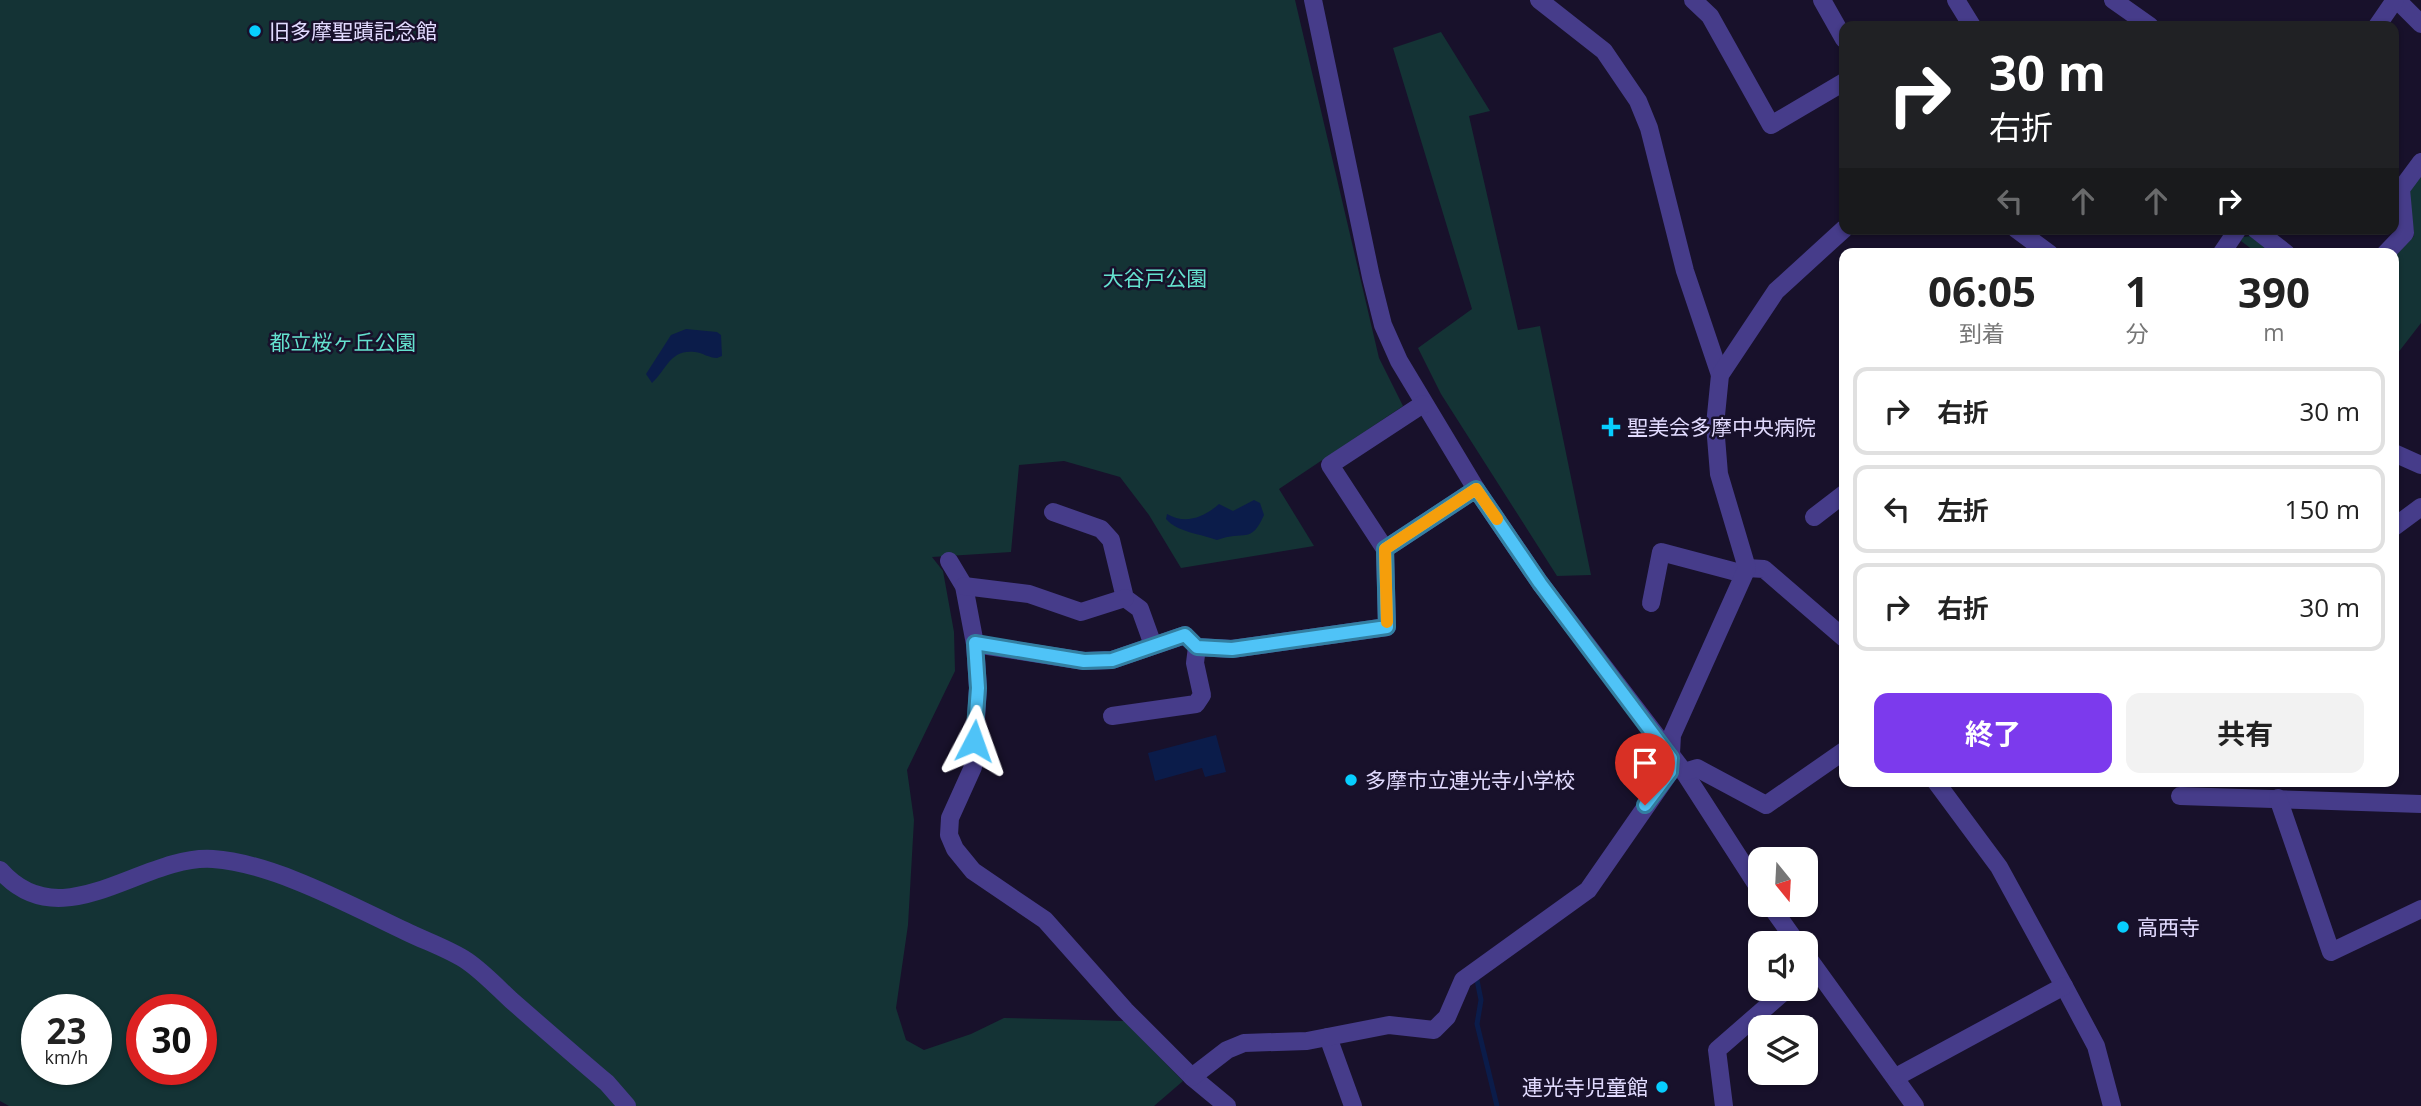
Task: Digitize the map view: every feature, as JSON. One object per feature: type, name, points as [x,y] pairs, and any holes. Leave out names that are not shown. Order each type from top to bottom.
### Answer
[{"type":"street","points":[[1313,0],[1383,325],[1423,404],[1476,489],[1540,583],[1684,772],[1748,871]]},
{"type":"street","points":[[1192,1077],[1227,1050],[1244,1043],[1307,1041],[1389,1025],[1434,1030],[1447,1017],[1463,980],[1588,890],[1670,772],[1672,735],[1745,571],[1719,474],[1715,425],[1720,375],[1685,271],[1648,128],[1638,101],[1604,51],[1559,6],[1539,0]]},
{"type":"street","points":[[1693,0],[1710,16],[1771,125],[1839,85]]},
{"type":"street","points":[[1822,0],[1839,30]]},
{"type":"street","points":[[1956,0],[1969,21]]},
{"type":"street","points":[[2113,0],[2143,21]]},
{"type":"street","points":[[2381,21],[2396,0],[2421,24]]},
{"type":"street","points":[[2391,248],[2405,233],[2401,189],[2421,162]]},
{"type":"street","points":[[1720,375],[1776,291],[1839,234]]},
{"type":"street","points":[[2024,235],[2042,248]]},
{"type":"street","points":[[2263,235],[2279,248]]},
{"type":"street","points":[[975,643],[1084,661],[1112,660],[1185,635],[1197,647],[1232,649],[1387,627],[1385,549],[1330,465],[1423,404]]},
{"type":"street","points":[[2399,455],[2421,465]]},
{"type":"street","points":[[1385,549],[1476,489]]},
{"type":"street","points":[[1814,517],[1839,498]]},
{"type":"street","points":[[2399,523],[2421,507]]},
{"type":"street","points":[[1053,512],[1101,529],[1111,540],[1125,598],[1140,609],[1153,645]]},
{"type":"street","points":[[1651,603],[1661,552],[1745,571],[1764,569],[1839,634]]},
{"type":"street","points":[[949,561],[964,586],[975,643],[978,688],[973,767],[950,818],[949,835],[955,849],[973,871],[1045,920],[1125,1010],[1192,1077],[1227,1106]]},
{"type":"street","points":[[964,586],[1029,594],[1081,612],[1125,598]]},
{"type":"street","points":[[1112,716],[1196,704],[1202,695],[1195,663],[1197,647]]},
{"type":"street","points":[[1684,772],[1697,768],[1766,805],[1839,754]]},
{"type":"street","points":[[1940,787],[1999,867],[2064,986],[2096,1046],[2112,1106]]},
{"type":"street","points":[[2180,796],[2421,804]]},
{"type":"street","points":[[2278,798],[2330,953],[2421,909]]},
{"type":"street","points":[[0,870],[10,881],[32,894],[57,898],[94,894],[165,866],[210,859],[237,862],[326,893],[467,961],[607,1083],[628,1106]]},
{"type":"street","points":[[1818,976],[1915,1106]]},
{"type":"street","points":[[1896,1077],[2064,986]]},
{"type":"street","points":[[1724,1106],[1717,1050],[1773,1001]]},
{"type":"street","points":[[1328,1037],[1353,1106]]},
{"type":"green space","name":"都立桜ヶ丘公園","points":[[0,0],[1295,0],[1379,358],[1403,406],[1279,489],[1314,546],[1181,568],[1149,515],[1120,477],[1064,461],[1019,465],[1011,552],[932,557],[943,571],[954,632],[955,671],[907,770],[914,820],[908,925],[896,1008],[906,1040],[924,1050],[971,1034],[1004,1018],[1124,1021],[1183,1081],[1154,1106],[9,1106],[0,1101]]},
{"type":"green space","points":[[1441,32],[1490,111],[1469,116],[1518,330],[1540,326],[1591,575],[1557,576],[1441,394],[1418,348],[1472,309],[1393,48]]},
{"type":"green space","points":[[2421,176],[2421,323],[2399,352],[2399,252],[2414,236],[2409,192]]},
{"type":"green space","points":[[2251,236],[2266,248],[2250,248],[2241,241],[2243,237]]},
{"type":"water","points":[[686,329],[717,332],[721,335],[722,356],[714,358],[695,352],[680,354],[670,361],[652,383],[646,374],[671,335]]},
{"type":"water","points":[[1254,500],[1260,503],[1264,515],[1255,530],[1246,535],[1217,540],[1183,530],[1166,519],[1167,514],[1181,519],[1194,518],[1219,504],[1233,511]]},
{"type":"water","points":[[1216,735],[1226,772],[1205,777],[1202,768],[1155,781],[1148,753]]},
{"type":"waterway","points":[[1477,980],[1481,1000],[1477,1024],[1497,1106]]},
{"type":"slow traffic","points":[[1387,622],[1385,549],[1476,489],[1497,519]]},
{"type":"place","name":"旧多摩聖蹟記念館","points":[[255,31]]},
{"type":"place","name":"聖美会多摩中央病院","points":[[1611,427]]},
{"type":"place","name":"多摩市立連光寺小学校","points":[[1351,780]]},
{"type":"place","name":"高西寺","points":[[2123,927]]},
{"type":"place","name":"連光寺児童館","points":[[1662,1087]]},
{"type":"route","points":[[974,741],[978,688],[975,643],[1084,661],[1112,660],[1185,635],[1197,647],[1232,649],[1387,627],[1385,549],[1476,489],[1540,583],[1671,758],[1670,772],[1645,805]]},
{"type":"park label","name":"大谷戸公園","points":[[1155,278]]}]
